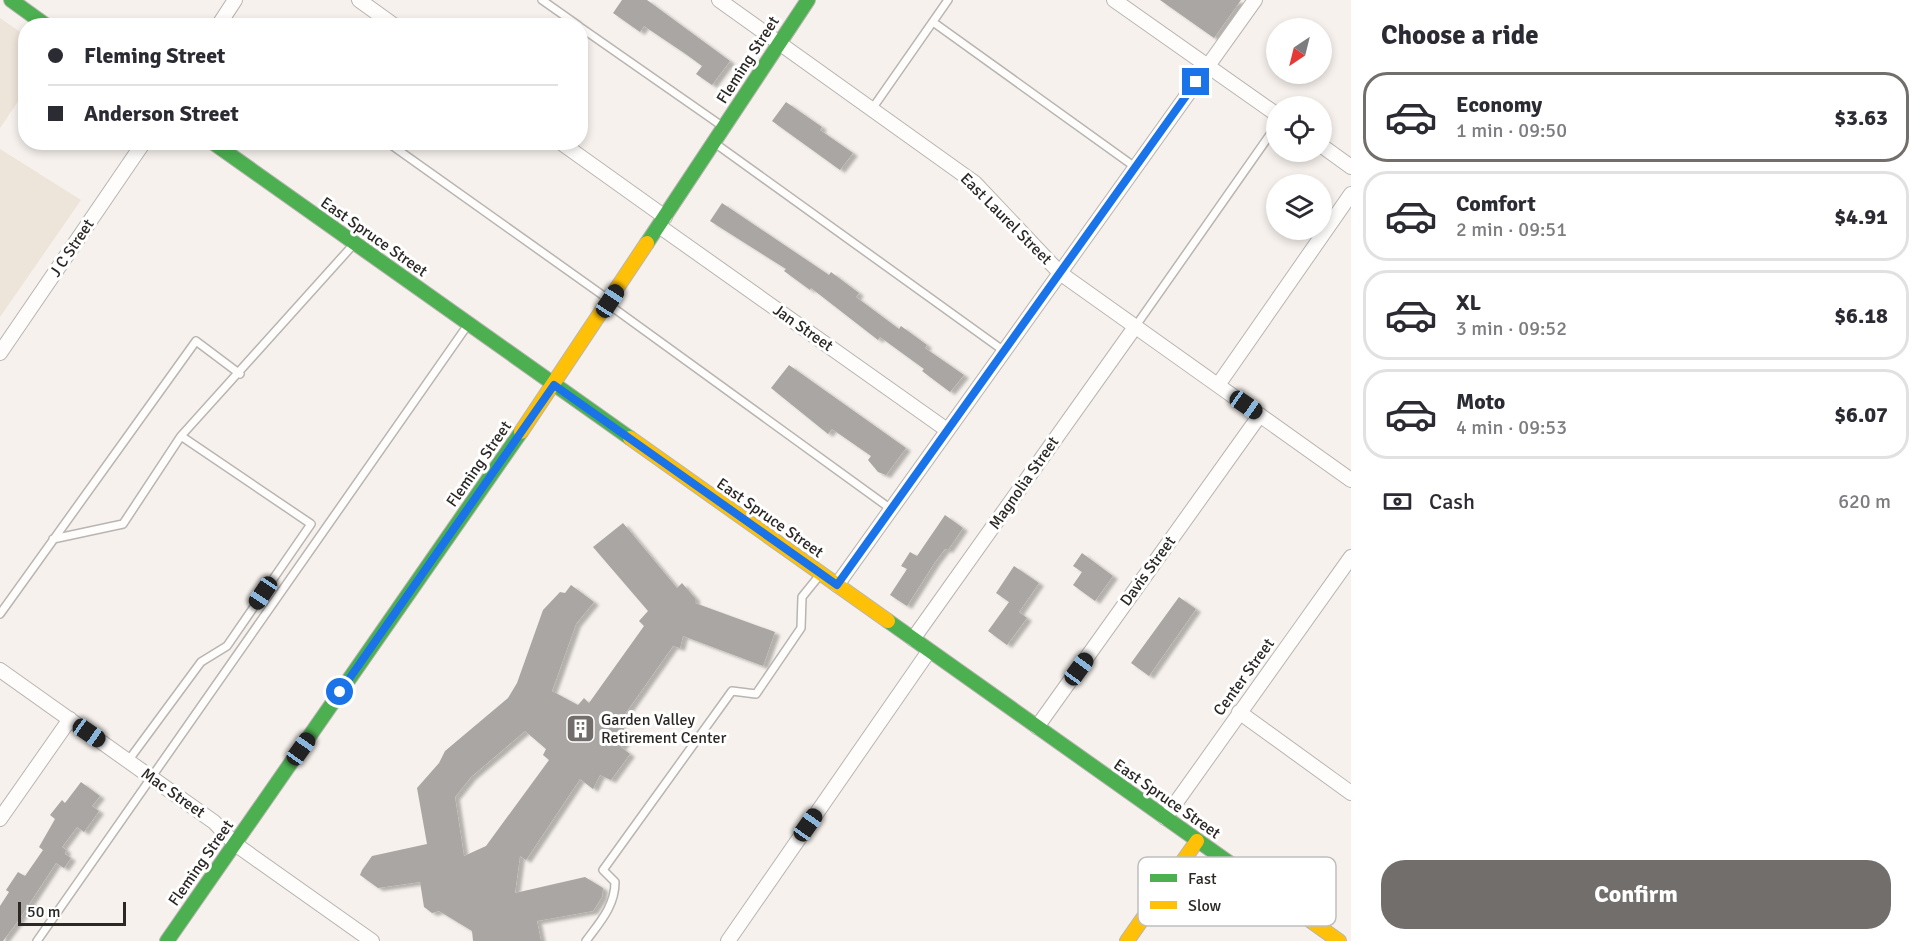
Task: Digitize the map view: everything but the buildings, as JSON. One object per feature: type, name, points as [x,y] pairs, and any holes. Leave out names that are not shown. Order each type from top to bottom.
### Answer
[{"type":"street","points":[[11,0],[36,18]]},
{"type":"street","points":[[224,18],[236,0]]},
{"type":"street","points":[[359,0],[384,18]]},
{"type":"street","name":"East Laurel Street","points":[[718,0],[975,183],[1060,273],[1351,480]]},
{"type":"street","name":"Fleming Street","points":[[170,940],[554,385],[808,0]]},
{"type":"street","points":[[1114,0],[1266,107]]},
{"type":"street","points":[[837,585],[1255,0]]},
{"type":"street","name":"J C Street","points":[[0,352],[139,150]]},
{"type":"street","name":"East Spruce Street","points":[[223,150],[1220,857]]},
{"type":"street","name":"Jan Street","points":[[570,150],[662,222],[946,430]]},
{"type":"street","points":[[1332,153],[1351,167]]},
{"type":"street","points":[[1218,385],[1351,194]]},
{"type":"street","name":"Magnolia Street","points":[[913,639],[1135,327]]},
{"type":"street","name":"Davis Street","points":[[1037,727],[1260,415]]},
{"type":"street","name":"Center Street","points":[[1166,818],[1351,557]]},
{"type":"street","points":[[728,941],[929,651]]},
{"type":"street","name":"Mac Street","points":[[0,670],[214,822],[235,844],[372,941]]},
{"type":"street","points":[[1239,712],[1351,793]]},
{"type":"street","points":[[0,819],[70,719]]},
{"type":"street","points":[[1186,857],[1197,841]]},
{"type":"street","points":[[1127,941],[1138,925]]},
{"type":"street","name":"East Spruce Street","points":[[1318,926],[1339,941]]},
{"type":"lane","points":[[542,0],[568,18]]},
{"type":"lane","points":[[872,109],[948,0]]},
{"type":"lane","points":[[933,22],[1136,167]]},
{"type":"lane","points":[[588,32],[724,128]]},
{"type":"lane","points":[[1135,327],[1266,140]]},
{"type":"lane","points":[[714,142],[1004,351]]},
{"type":"lane","points":[[398,150],[891,509]]},
{"type":"lane","points":[[53,539],[123,524],[181,436],[240,374],[355,243]]},
{"type":"lane","points":[[37,941],[468,324]]},
{"type":"lane","points":[[0,614],[196,341],[240,374]]},
{"type":"lane","points":[[128,761],[201,662],[227,646],[310,524],[181,436]]},
{"type":"lane","points":[[586,941],[608,910],[615,895],[615,882],[603,870],[732,691],[756,694],[801,628],[802,597],[820,574]]},
{"type":"shaded area","points":[[0,18],[18,30],[18,101],[0,128]]},
{"type":"shaded area","points":[[0,149],[81,200],[0,317]]},
{"type":"traffic: fast","points":[[11,0],[36,18]]},
{"type":"traffic: fast","points":[[647,243],[808,0]]},
{"type":"traffic: fast","points":[[223,150],[630,438]]},
{"type":"traffic: fast","points":[[167,941],[521,432]]},
{"type":"traffic: fast","points":[[888,621],[1221,857]]},
{"type":"traffic: slow","points":[[521,432],[647,243]]},
{"type":"traffic: slow","points":[[630,438],[888,621]]},
{"type":"traffic: slow","points":[[1186,857],[1197,841]]},
{"type":"traffic: slow","points":[[1127,941],[1138,925]]},
{"type":"traffic: slow","points":[[1318,926],[1339,941]]},
{"type":"place","name":"Garden Valley Retirement Center","points":[[580,729]]},
{"type":"route","points":[[340,692],[554,385],[837,585],[1196,82]]}]
